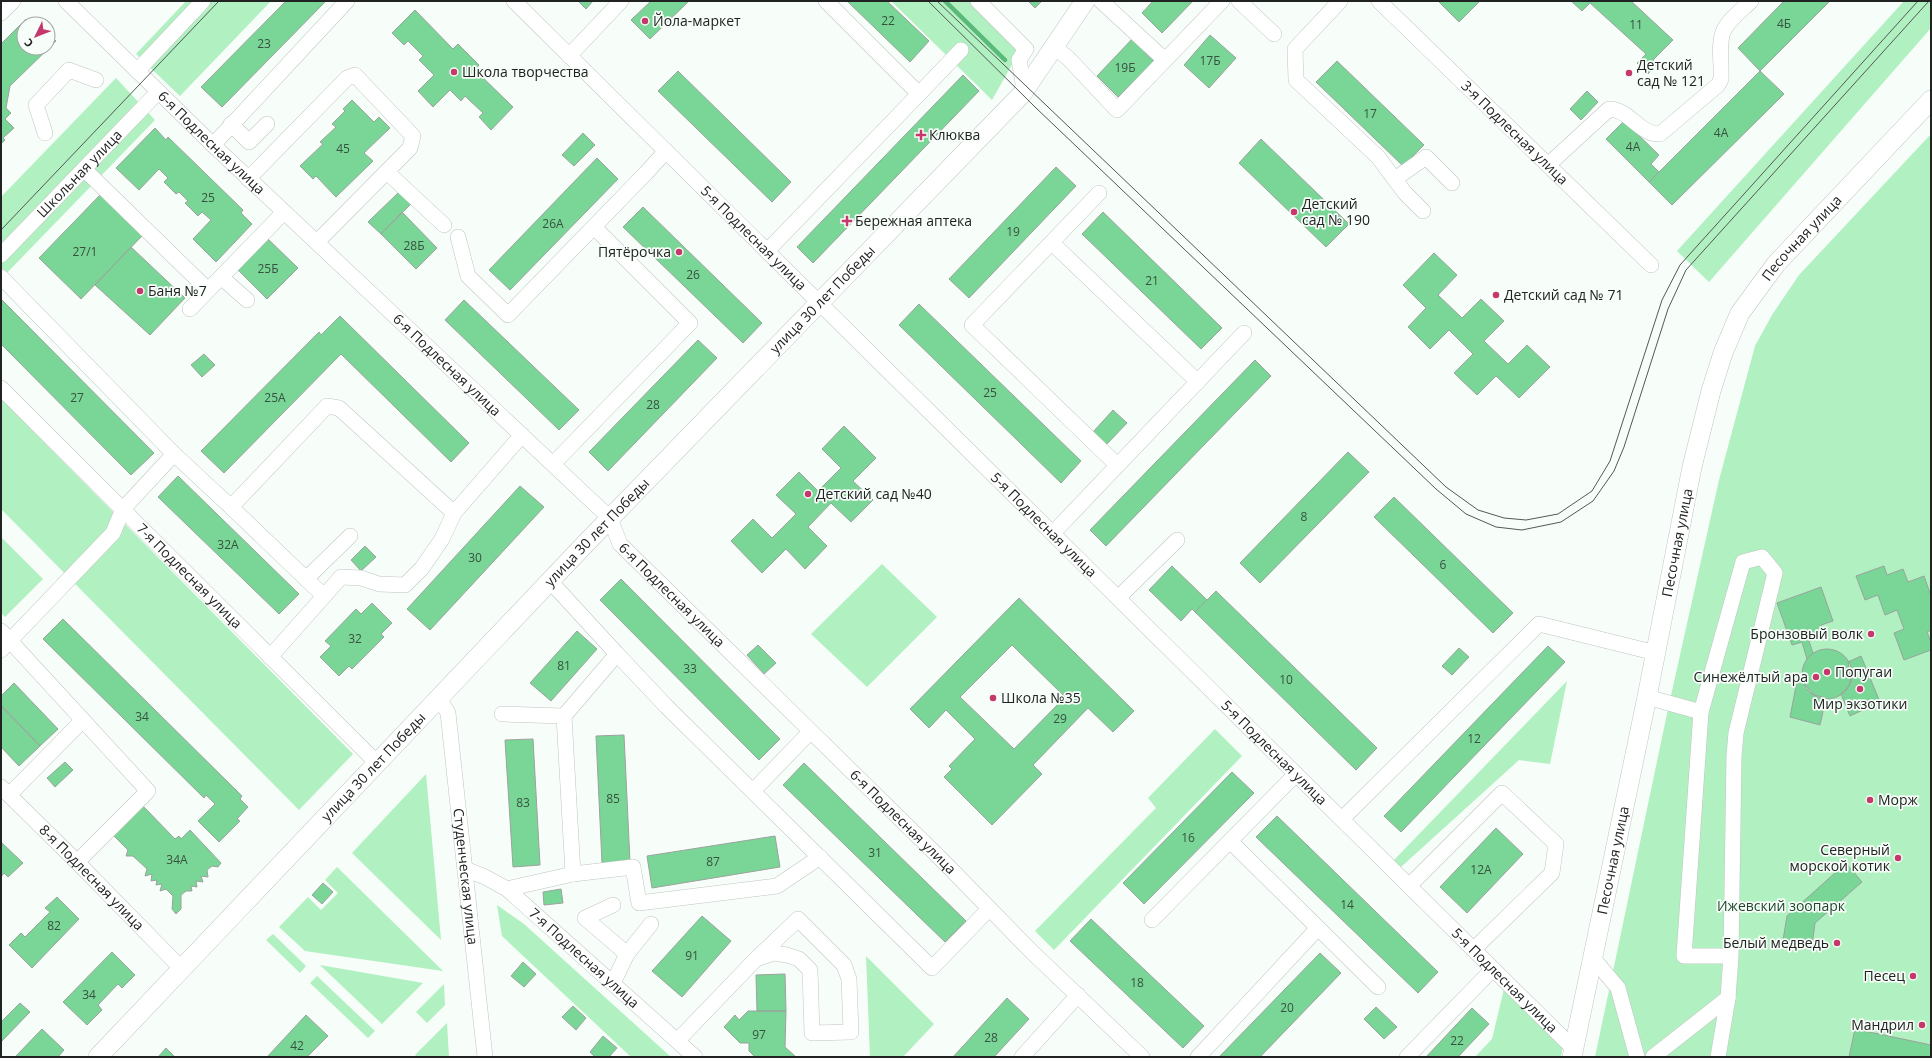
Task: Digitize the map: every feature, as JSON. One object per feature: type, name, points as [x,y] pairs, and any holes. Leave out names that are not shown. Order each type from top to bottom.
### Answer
[{"type":"main road","name":"улица 30 лет Победы","points":[[98,1057],[610,518],[1022,94],[1085,1]]},
{"type":"main road","name":"Песочная улица","points":[[1573,1052],[1656,653],[1692,467],[1709,398],[1723,353],[1740,314],[1776,264],[1931,100]]},
{"type":"street","points":[[1,13],[13,1]]},
{"type":"street","name":"6-я Подлесная улица","points":[[66,1],[212,145],[610,518],[620,544],[943,861],[988,909],[1142,1057]]},
{"type":"street","points":[[137,71],[203,1]]},
{"type":"street","points":[[212,145],[346,1]]},
{"type":"street","name":"5-я Подлесная улица","points":[[514,1],[1474,949],[1573,1052]]},
{"type":"street","points":[[569,56],[621,1]]},
{"type":"street","points":[[826,1],[919,94]]},
{"type":"street","points":[[978,1],[1026,49],[1019,60],[1023,83],[1022,94]]},
{"type":"street","points":[[1101,1],[1165,60]]},
{"type":"street","points":[[1054,47],[1068,58],[1117,110],[1222,1]]},
{"type":"street","points":[[1239,1],[1274,34]]},
{"type":"street","points":[[1340,1],[1295,49],[1296,80],[1378,157],[1405,193],[1423,211]]},
{"type":"street","name":"3-я Подлесная улица","points":[[1379,1],[1651,265]]},
{"type":"street","points":[[1548,165],[1609,109],[1621,112],[1650,133],[1660,134],[1718,85],[1721,79],[1721,39],[1724,30],[1730,22],[1752,1]]},
{"type":"street","points":[[767,251],[961,50]]},
{"type":"street","points":[[45,133],[36,105],[69,70],[96,80]]},
{"type":"street","points":[[248,179],[347,78],[355,75],[413,136],[410,148],[317,242]]},
{"type":"street","name":"Школьная улица","points":[[1,255],[158,92]]},
{"type":"street","points":[[231,124],[249,142],[267,124]]},
{"type":"street","points":[[458,237],[468,276],[508,315],[666,151]]},
{"type":"street","points":[[1395,179],[1426,157],[1452,183]]},
{"type":"street","points":[[84,169],[208,290]]},
{"type":"street","points":[[387,172],[444,225]]},
{"type":"street","points":[[1099,193],[972,325],[1117,465]]},
{"type":"street","points":[[190,309],[284,212]]},
{"type":"street","points":[[553,464],[690,323],[594,227]]},
{"type":"street","points":[[1052,243],[1198,382]]},
{"type":"street","points":[[1,276],[174,454],[324,596]]},
{"type":"street","points":[[221,277],[247,300]]},
{"type":"street","points":[[1053,533],[1244,333]]},
{"type":"street","name":"7-я Подлесная улица","points":[[1,388],[124,509],[377,764]]},
{"type":"street","points":[[231,507],[328,406],[339,408],[454,513]]},
{"type":"street","points":[[270,657],[341,577],[361,578],[379,584],[404,585],[422,568],[442,539],[454,513],[522,435]]},
{"type":"street","points":[[78,862],[148,792],[83,720],[4,641],[113,533],[124,509],[174,454]]},
{"type":"street","points":[[306,579],[350,536]]},
{"type":"street","points":[[1118,598],[1177,540]]},
{"type":"street","points":[[1718,1057],[1728,998],[1731,956],[1734,756],[1736,733],[1775,573],[1762,557],[1743,562],[1701,712],[1684,956],[1731,956]]},
{"type":"street","points":[[550,581],[666,706],[932,968],[988,909]]},
{"type":"street","points":[[1342,819],[1539,624],[1656,653]]},
{"type":"street","points":[[573,874],[564,716],[617,654]]},
{"type":"street","points":[[1647,696],[1701,712]]},
{"type":"street","name":"Студенческая улица","points":[[439,698],[448,713],[485,1057]]},
{"type":"street","points":[[502,714],[564,716]]},
{"type":"street","points":[[5,791],[83,720]]},
{"type":"street","points":[[753,791],[810,732]]},
{"type":"street","points":[[1152,920],[1296,774]]},
{"type":"street","name":"8-я Подлесная улица","points":[[5,791],[78,862],[182,969]]},
{"type":"street","points":[[1409,886],[1502,793],[1556,844],[1552,873],[1474,949]]},
{"type":"street","points":[[1230,841],[1378,987]]},
{"type":"street","points":[[507,889],[573,874],[633,867],[639,903],[777,886],[820,857]]},
{"type":"street","name":"7-я Подлесная улица","points":[[465,869],[485,877],[507,889],[678,1040],[695,1057]]},
{"type":"street","points":[[613,905],[585,918],[627,954]]},
{"type":"street","points":[[678,1040],[756,959],[798,919],[844,965],[849,979],[851,1032],[812,1033],[810,970],[799,959],[774,953],[756,959]]},
{"type":"street","points":[[613,983],[627,954],[651,924]]},
{"type":"street","points":[[1198,1057],[1318,928]]},
{"type":"street","points":[[1592,957],[1618,988],[1637,1057]]},
{"type":"street","points":[[1407,1057],[1493,969]]},
{"type":"street","points":[[1022,1057],[1078,996]]},
{"type":"street","points":[[1653,1057],[1728,998]]},
{"type":"green space","points":[[186,1],[271,1],[180,96],[136,54]]},
{"type":"green space","points":[[891,1],[987,1],[1026,40],[992,100]]},
{"type":"green space","points":[[1904,1],[1931,1],[1931,28],[1709,282],[1677,251]]},
{"type":"green space","points":[[116,78],[155,120],[1,279],[1,197]]},
{"type":"green space","name":"Ижевский зоопарк","points":[[1931,134],[1931,1057],[1595,1057],[1668,709],[1719,480],[1755,346],[1772,315],[1799,275]]},
{"type":"green space","points":[[1,399],[353,754],[299,810],[1,509]]},
{"type":"green space","points":[[1,537],[43,579],[5,617],[1,613]]},
{"type":"green space","points":[[882,564],[937,617],[867,687],[811,634]]},
{"type":"green space","points":[[1567,681],[1550,764],[1519,760],[1401,867],[1394,860]]},
{"type":"green space","points":[[1215,729],[1242,756],[1054,950],[1035,931],[1156,808],[1148,798]]},
{"type":"green space","points":[[426,774],[441,940],[352,853]]},
{"type":"green space","points":[[337,867],[443,971],[305,951],[279,927],[308,897],[321,910],[338,893],[325,880]]},
{"type":"green space","points":[[497,905],[524,924],[671,1057],[631,1057],[502,936]]},
{"type":"green space","points":[[273,934],[306,966],[300,973],[266,940]]},
{"type":"green space","points":[[866,956],[934,1024],[903,1057],[870,1057]]},
{"type":"green space","points":[[320,965],[423,983],[382,1024]]},
{"type":"green space","points":[[317,976],[375,1031],[368,1038],[310,983]]},
{"type":"green space","points":[[444,984],[445,1005],[427,1023],[416,1012]]},
{"type":"green space","points":[[1504,989],[1563,1045],[1561,1057],[1475,1057],[1492,1039]]},
{"type":"green space","points":[[447,1023],[449,1057],[417,1057],[415,1055]]},
{"type":"building","points":[[286,1],[326,1],[222,107],[201,87]]},
{"type":"building","points":[[578,1],[593,1],[586,9]]},
{"type":"building","points":[[651,1],[689,1],[650,39],[631,20]]},
{"type":"building","points":[[847,1],[887,1],[929,41],[910,62]]},
{"type":"building","points":[[1028,1],[1042,1],[1035,8]]},
{"type":"building","points":[[1153,1],[1193,1],[1162,33],[1142,13]]},
{"type":"building","points":[[1438,1],[1480,1],[1459,22]]},
{"type":"building","points":[[1571,1],[1631,1],[1673,40],[1653,60],[1657,64],[1648,74],[1637,63],[1646,54],[1590,3],[1582,11]]},
{"type":"building","points":[[1784,1],[1830,1],[1760,71],[1738,48]]},
{"type":"building","name":"Школа творчества","points":[[415,10],[453,49],[458,44],[479,65],[475,70],[513,107],[491,130],[479,117],[483,113],[465,96],[461,101],[450,90],[433,107],[418,91],[434,75],[419,60],[423,56],[408,41],[404,45],[392,33]]},
{"type":"building","points":[[16,29],[16,56],[41,56],[10,86],[6,108],[11,113],[5,119],[14,128],[3,138],[5,140],[1,144],[1,44]]},
{"type":"building","points":[[1210,35],[1236,58],[1209,88],[1184,65]]},
{"type":"building","points":[[1134,37],[1148,50],[1145,53],[1154,61],[1118,97],[1097,76]]},
{"type":"building","points":[[1337,61],[1424,145],[1403,166],[1316,82]]},
{"type":"building","points":[[678,71],[791,182],[772,202],[658,91]]},
{"type":"building","points":[[1760,71],[1784,94],[1672,205],[1649,182]]},
{"type":"building","points":[[963,75],[979,91],[813,263],[797,247]]},
{"type":"building","points":[[1587,91],[1598,102],[1581,120],[1570,109]]},
{"type":"building","points":[[352,100],[374,122],[379,117],[390,128],[364,153],[373,161],[336,197],[316,176],[313,179],[300,166],[323,144],[320,142],[336,127],[332,124],[345,111],[343,109]]},
{"type":"building","points":[[1624,121],[1659,155],[1651,164],[1659,172],[1649,182],[1606,139]]},
{"type":"building","points":[[155,128],[166,140],[168,137],[243,210],[241,213],[252,224],[216,262],[193,239],[211,220],[202,212],[198,216],[185,203],[188,201],[179,192],[176,194],[164,182],[168,178],[159,169],[139,190],[116,168]]},
{"type":"building","points":[[583,133],[595,145],[574,166],[562,155]]},
{"type":"building","points":[[1261,139],[1349,224],[1326,247],[1239,163]]},
{"type":"building","points":[[597,158],[618,179],[510,290],[489,270]]},
{"type":"building","points":[[1056,167],[1076,186],[969,298],[949,279]]},
{"type":"building","points":[[399,192],[411,204],[381,234],[368,222]]},
{"type":"building","points":[[100,195],[142,236],[81,299],[39,258]]},
{"type":"building","points":[[643,207],[762,323],[743,343],[623,227]]},
{"type":"building","points":[[402,212],[437,248],[416,269],[381,234]]},
{"type":"building","points":[[1103,212],[1222,328],[1201,349],[1082,234]]},
{"type":"building","points":[[268,239],[298,268],[267,299],[238,270]]},
{"type":"building","name":"Баня №7","points":[[131,247],[185,298],[150,335],[95,285]]},
{"type":"building","points":[[1434,253],[1457,275],[1438,295],[1462,318],[1481,299],[1504,321],[1484,341],[1508,364],[1527,345],[1550,367],[1519,398],[1496,376],[1477,395],[1454,373],[1473,354],[1449,330],[1430,349],[1408,327],[1426,308],[1403,285]]},
{"type":"building","points":[[1,299],[154,453],[131,475],[1,344]]},
{"type":"building","points":[[464,300],[579,410],[559,430],[445,320]]},
{"type":"building","points":[[919,304],[1081,461],[1061,483],[899,325]]},
{"type":"building","points":[[340,316],[469,443],[451,462],[341,354],[224,473],[201,451],[319,332],[321,335]]},
{"type":"building","points":[[698,340],[717,358],[608,471],[589,452]]},
{"type":"building","points":[[204,354],[215,365],[202,377],[191,365]]},
{"type":"building","points":[[1255,360],[1271,376],[1106,546],[1090,530]]},
{"type":"building","points":[[1113,410],[1127,423],[1106,445],[1093,432]]},
{"type":"building","points":[[844,426],[876,458],[853,481],[873,500],[851,522],[831,503],[808,527],[827,546],[805,569],[786,549],[762,573],[731,541],[753,519],[772,538],[796,514],[776,495],[799,472],[818,491],[841,468],[822,449]]},
{"type":"building","points":[[1348,452],[1369,472],[1260,583],[1240,563]]},
{"type":"building","points":[[178,476],[299,594],[279,614],[158,497]]},
{"type":"building","points":[[520,486],[544,507],[430,630],[407,609]]},
{"type":"building","points":[[1394,497],[1513,613],[1493,633],[1374,517]]},
{"type":"building","points":[[365,546],[376,557],[361,571],[351,560]]},
{"type":"building","points":[[1172,566],[1207,600],[1195,612],[1192,609],[1181,621],[1149,590]]},
{"type":"building","points":[[1884,566],[1887,575],[1903,569],[1908,582],[1924,576],[1931,596],[1931,630],[1927,632],[1931,642],[1931,650],[1904,660],[1894,633],[1904,629],[1897,610],[1885,615],[1878,595],[1865,600],[1856,576]]},
{"type":"building","points":[[621,579],[780,739],[759,760],[600,600]]},
{"type":"building","points":[[1821,587],[1833,621],[1821,625],[1825,635],[1809,641],[1813,653],[1807,659],[1802,642],[1792,645],[1777,603]]},
{"type":"building","points":[[1216,591],[1377,748],[1356,770],[1195,612]]},
{"type":"building","points":[[1019,598],[1134,711],[1113,732],[1088,708],[1033,765],[1042,774],[992,825],[944,777],[952,769],[949,766],[975,739],[946,710],[929,728],[910,709]],"holes":[[[1012,645],[1065,697],[1014,749],[960,697]]]},
{"type":"building","points":[[372,603],[392,623],[381,634],[384,637],[352,669],[349,666],[339,676],[320,657],[331,646],[325,641],[356,609],[361,614]]},
{"type":"building","points":[[63,619],[242,796],[240,799],[248,807],[237,819],[240,821],[219,842],[198,821],[215,804],[206,795],[204,798],[43,639]]},
{"type":"building","points":[[577,631],[597,649],[551,701],[530,683]]},
{"type":"building","points":[[758,645],[776,663],[764,674],[747,655]]},
{"type":"building","points":[[1548,646],[1565,662],[1401,832],[1384,816]]},
{"type":"building","points":[[1459,648],[1469,657],[1452,675],[1442,666]]},
{"type":"building","name":"Попугаи","points":[[1827,649],[1836,651],[1847,660],[1852,674],[1850,683],[1841,694],[1827,699],[1818,697],[1807,688],[1802,674],[1804,665],[1813,654]]},
{"type":"building","name":"Мир экзотики","points":[[1861,656],[1880,702],[1850,716],[1841,694],[1849,686],[1851,678],[1848,662]]},
{"type":"building","points":[[1797,681],[1803,682],[1814,695],[1826,698],[1820,725],[1790,717]]},
{"type":"building","points":[[14,683],[58,729],[40,746],[1,706],[1,696]]},
{"type":"building","points":[[1,705],[40,746],[19,766],[1,747]]},
{"type":"building","points":[[624,735],[630,862],[602,863],[596,736]]},
{"type":"building","points":[[533,739],[540,865],[513,867],[505,740]]},
{"type":"building","points":[[65,762],[73,770],[55,787],[47,778]]},
{"type":"building","points":[[804,763],[966,921],[945,942],[783,785]]},
{"type":"building","points":[[1232,772],[1254,793],[1144,904],[1123,883]]},
{"type":"building","points":[[143,806],[175,839],[179,836],[181,839],[190,830],[221,863],[218,867],[212,866],[207,870],[208,877],[201,876],[203,882],[196,881],[197,887],[191,886],[192,891],[186,891],[181,895],[181,909],[176,914],[172,909],[173,896],[166,889],[160,891],[162,884],[156,885],[157,880],[151,881],[152,874],[145,876],[147,869],[133,856],[126,856],[128,850],[113,835]]},
{"type":"building","points":[[1277,816],[1438,972],[1418,993],[1256,837]]},
{"type":"building","points":[[1496,828],[1523,854],[1467,913],[1440,887]]},
{"type":"building","points":[[775,836],[780,867],[652,888],[647,856]]},
{"type":"building","points":[[1,842],[23,863],[8,877],[4,873],[1,877]]},
{"type":"building","points":[[1846,863],[1862,882],[1815,923],[1812,945],[1783,940],[1787,916]]},
{"type":"building","points":[[323,883],[333,892],[322,904],[312,895]]},
{"type":"building","points":[[561,889],[563,903],[544,905],[543,892]]},
{"type":"building","points":[[57,897],[79,919],[32,968],[9,945],[21,933],[25,937],[50,912],[45,908]]},
{"type":"building","points":[[702,916],[731,941],[682,997],[652,971]]},
{"type":"building","points":[[1091,919],[1204,1026],[1183,1048],[1070,941]]},
{"type":"building","points":[[112,952],[135,975],[122,988],[118,984],[98,1005],[102,1010],[87,1025],[63,1002]]},
{"type":"building","points":[[1320,953],[1341,973],[1260,1057],[1219,1057]]},
{"type":"building","points":[[523,962],[536,974],[524,987],[511,976]]},
{"type":"building","points":[[785,974],[786,1011],[757,1011],[756,975]]},
{"type":"building","points":[[1007,998],[1029,1019],[994,1057],[953,1057]]},
{"type":"building","points":[[20,1003],[30,1012],[1,1042],[1,1022]]},
{"type":"building","points":[[573,1006],[586,1018],[576,1030],[562,1017]]},
{"type":"building","points":[[1376,1007],[1397,1027],[1384,1039],[1364,1019]]},
{"type":"building","points":[[1472,1008],[1489,1024],[1458,1057],[1426,1057]]},
{"type":"building","points":[[748,1011],[786,1011],[785,1047],[796,1057],[755,1057],[749,1051],[749,1043],[740,1043],[724,1027],[735,1015],[739,1020]]},
{"type":"building","points":[[306,1015],[328,1036],[307,1057],[267,1057]]},
{"type":"building","points":[[42,1029],[64,1050],[58,1057],[15,1057]]},
{"type":"building","points":[[1855,1029],[1931,1045],[1931,1057],[1849,1057]]},
{"type":"building","points":[[603,1036],[617,1048],[609,1057],[595,1057],[590,1052]]},
{"type":"building","points":[[166,1048],[175,1057],[158,1057]]},
{"type":"waterway","points":[[945,1],[1005,60]]},
{"type":"tram line","points":[[1,230],[219,1]]},
{"type":"tram line","points":[[928,1],[1035,107],[1436,489],[1466,514],[1496,527],[1522,530],[1561,522],[1593,501],[1614,471],[1624,447],[1668,309],[1686,270],[1929,1]]},
{"type":"tram line","points":[[937,1],[1446,487],[1478,510],[1504,518],[1526,520],[1558,514],[1592,491],[1610,461],[1662,300],[1680,265],[1918,1]]},
{"type":"place","name":"Йола-маркет","points":[[645,21]]},
{"type":"place","name":"Школа творчества","points":[[454,72]]},
{"type":"place","name":"Детский сад № 121","points":[[1629,73]]},
{"type":"place","name":"Клюква","points":[[921,135]]},
{"type":"place","name":"Детский сад № 190","points":[[1294,212]]},
{"type":"place","name":"Бережная аптека","points":[[847,221]]},
{"type":"place","name":"Пятёрочка","points":[[679,252]]},
{"type":"place","name":"Баня №7","points":[[140,291]]},
{"type":"place","name":"Детский сад № 71","points":[[1496,295]]},
{"type":"place","name":"Детский сад №40","points":[[808,494]]},
{"type":"place","name":"Бронзовый волк","points":[[1871,634]]},
{"type":"place","name":"Попугаи","points":[[1827,672]]},
{"type":"place","name":"Синежёлтый ара","points":[[1816,677]]},
{"type":"place","name":"Мир экзотики","points":[[1860,689]]},
{"type":"place","name":"Школа №35","points":[[993,698]]},
{"type":"place","name":"Морж","points":[[1870,800]]},
{"type":"place","name":"Северный морской котик","points":[[1898,858]]},
{"type":"place","name":"Белый медведь","points":[[1837,943]]},
{"type":"place","name":"Песец","points":[[1913,976]]},
{"type":"place","name":"Мандрил","points":[[1922,1025]]}]
